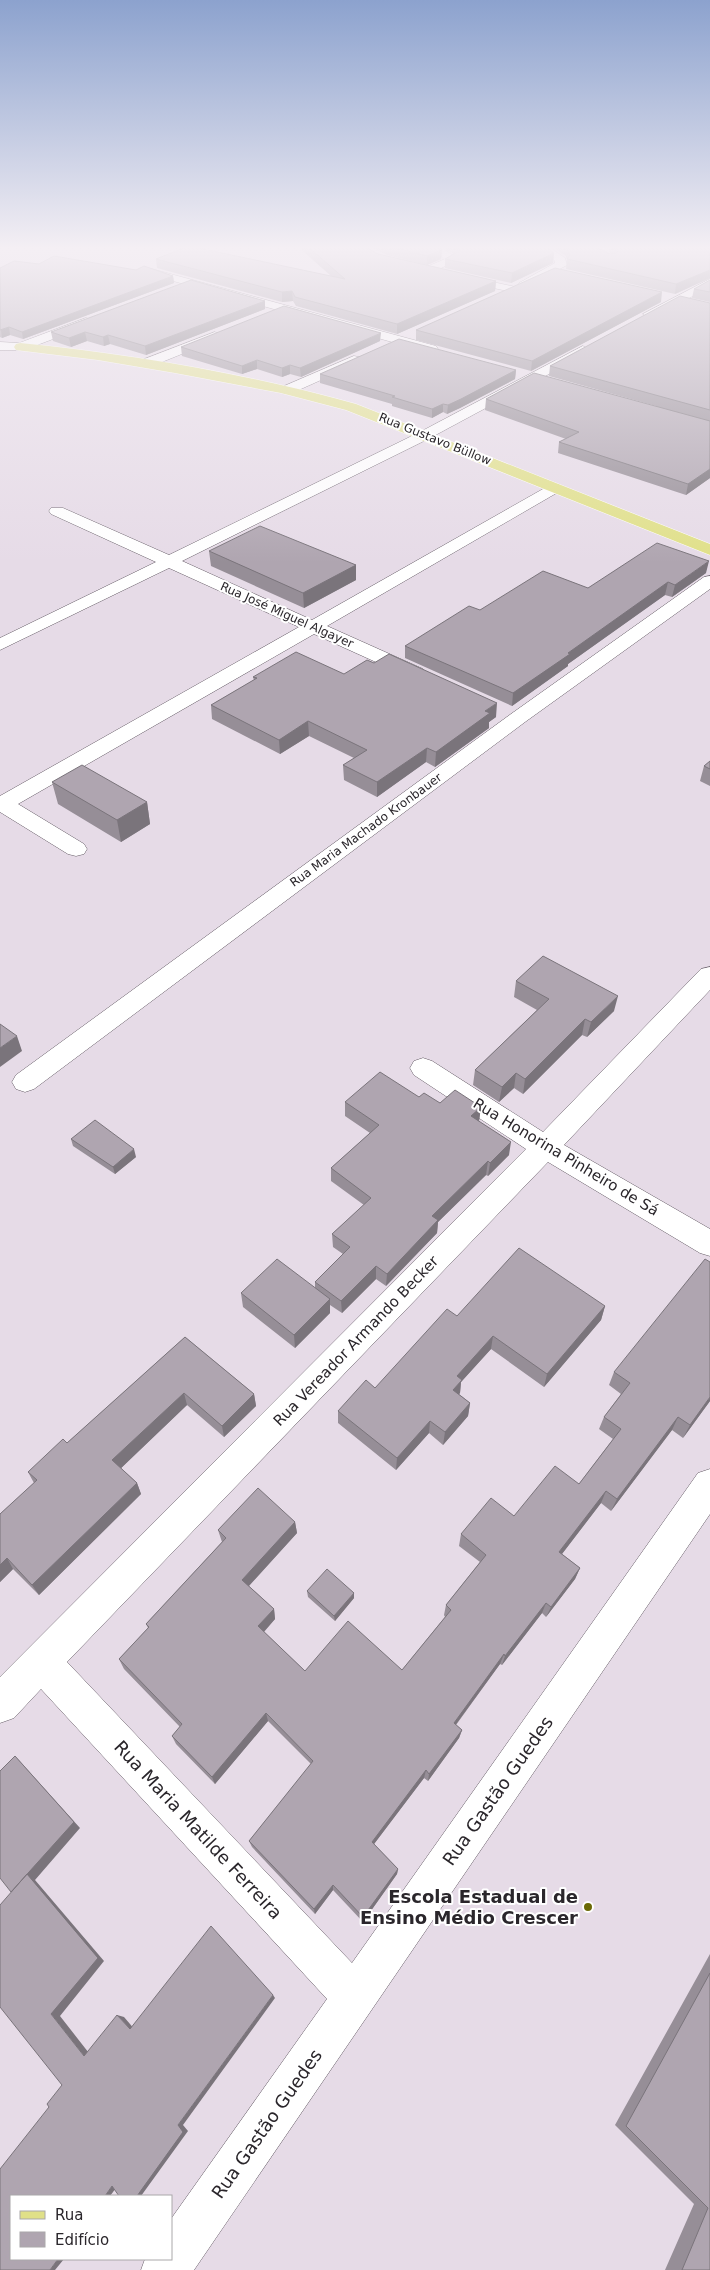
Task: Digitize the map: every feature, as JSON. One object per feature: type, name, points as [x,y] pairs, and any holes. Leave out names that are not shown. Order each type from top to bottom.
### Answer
[{"type":"main road","name":"Rua Gustavo Büllow","points":[[51,351],[147,363],[286,390],[349,406],[426,435],[710,550]]},
{"type":"street","points":[[147,363],[177,351]]},
{"type":"street","points":[[439,351],[446,353]]},
{"type":"street","points":[[0,645],[426,435],[580,351]]},
{"type":"street","points":[[286,390],[364,356]]},
{"type":"street","points":[[512,372],[550,382]]},
{"type":"street","points":[[76,848],[1,804],[556,488]]},
{"type":"street","name":"Rua José Miguel Algayer","points":[[57,512],[428,678]]},
{"type":"street","name":"Rua Maria Machado Kronbauer","points":[[25,1082],[509,714],[710,582]]},
{"type":"street","name":"Rua Vereador Armando Becker","points":[[0,1704],[545,1148],[710,976]]},
{"type":"street","name":"Rua Honorina Pinheiro de Sá","points":[[423,1068],[545,1148],[710,1244]]},
{"type":"street","name":"Rua Gastão Guedes","points":[[172,2260],[710,1485]]},
{"type":"street","name":"Rua Maria Matilde Ferreira","points":[[41,1662],[355,1998]]},
{"type":"building","points":[[194,351],[339,351],[300,368],[290,365],[282,368],[257,360],[242,366]]},
{"type":"building","points":[[372,351],[444,351],[516,370],[461,399],[432,409],[320,374]]},
{"type":"building","points":[[494,351],[551,351],[532,361]]},
{"type":"building","points":[[578,351],[710,351],[710,410],[550,366]]},
{"type":"building","points":[[534,373],[710,421],[710,469],[688,484],[559,442],[579,432],[486,399]]},
{"type":"building","points":[[260,526],[356,565],[303,593],[209,551]]},
{"type":"building","points":[[657,543],[709,561],[675,585],[668,582],[513,693],[405,646],[469,606],[480,610],[543,571],[588,588]]},
{"type":"building","points":[[296,652],[344,674],[367,660],[374,663],[389,654],[497,703],[485,711],[490,713],[436,752],[427,748],[377,782],[343,765],[367,750],[308,721],[279,740],[211,705],[257,678],[253,677]]},
{"type":"building","points":[[710,761],[710,769],[704,766]]},
{"type":"building","points":[[82,765],[147,802],[117,820],[52,782]]},
{"type":"building","points":[[543,956],[618,996],[591,1022],[585,1019],[525,1079],[516,1073],[502,1087],[475,1070],[549,999],[516,981]]},
{"type":"building","points":[[0,1024],[17,1036],[0,1048]]},
{"type":"building","points":[[380,1072],[419,1097],[424,1093],[440,1103],[455,1090],[481,1107],[471,1116],[511,1142],[490,1163],[488,1161],[432,1216],[438,1220],[387,1274],[376,1266],[341,1301],[315,1282],[350,1247],[332,1234],[371,1198],[331,1168],[379,1125],[345,1102]]},
{"type":"building","points":[[95,1120],[134,1149],[113,1167],[71,1139]]},
{"type":"building","points":[[519,1248],[605,1306],[547,1374],[493,1336],[457,1376],[462,1380],[453,1390],[470,1403],[445,1432],[430,1421],[397,1458],[338,1411],[366,1380],[375,1388],[447,1309],[457,1316]]},
{"type":"building","points":[[277,1259],[330,1299],[294,1335],[241,1293]]},
{"type":"building","points":[[705,1259],[710,1262],[710,1397],[690,1425],[678,1417],[617,1499],[606,1491],[559,1552],[580,1568],[551,1607],[546,1603],[505,1656],[504,1654],[454,1723],[462,1730],[429,1774],[426,1770],[372,1842],[398,1869],[363,1917],[333,1885],[314,1909],[249,1841],[313,1761],[266,1713],[212,1777],[172,1736],[182,1724],[119,1659],[149,1627],[146,1624],[226,1538],[218,1530],[258,1488],[295,1522],[242,1580],[274,1609],[258,1626],[305,1671],[348,1621],[402,1670],[451,1610],[446,1605],[486,1555],[461,1534],[491,1498],[514,1516],[555,1466],[579,1484],[621,1429],[604,1417],[630,1383],[614,1372]]},
{"type":"building","points":[[185,1337],[254,1394],[222,1426],[184,1393],[112,1460],[137,1483],[32,1585],[7,1558],[0,1565],[0,1514],[37,1480],[28,1472],[63,1439],[67,1443]]},
{"type":"building","points":[[327,1569],[354,1593],[334,1616],[307,1591]]},
{"type":"building","points":[[15,1756],[74,1822],[11,1892],[0,1878],[0,1771]]},
{"type":"building","points":[[27,1874],[98,1958],[51,2014],[84,2056],[117,2015],[130,2029],[211,1926],[273,1995],[178,2125],[183,2132],[138,2195],[118,2195],[112,2186],[106,2195],[10,2195],[10,2260],[57,2260],[50,2270],[0,2270],[0,2169],[49,2107],[47,2104],[62,2085],[0,2007],[0,1905]]},
{"type":"building","points":[[710,1973],[710,2270],[682,2270],[708,2208],[626,2126]]},
{"type":"place","name":"Escola Estadual de Ensino Médio Crescer","points":[[588,1907]]}]
